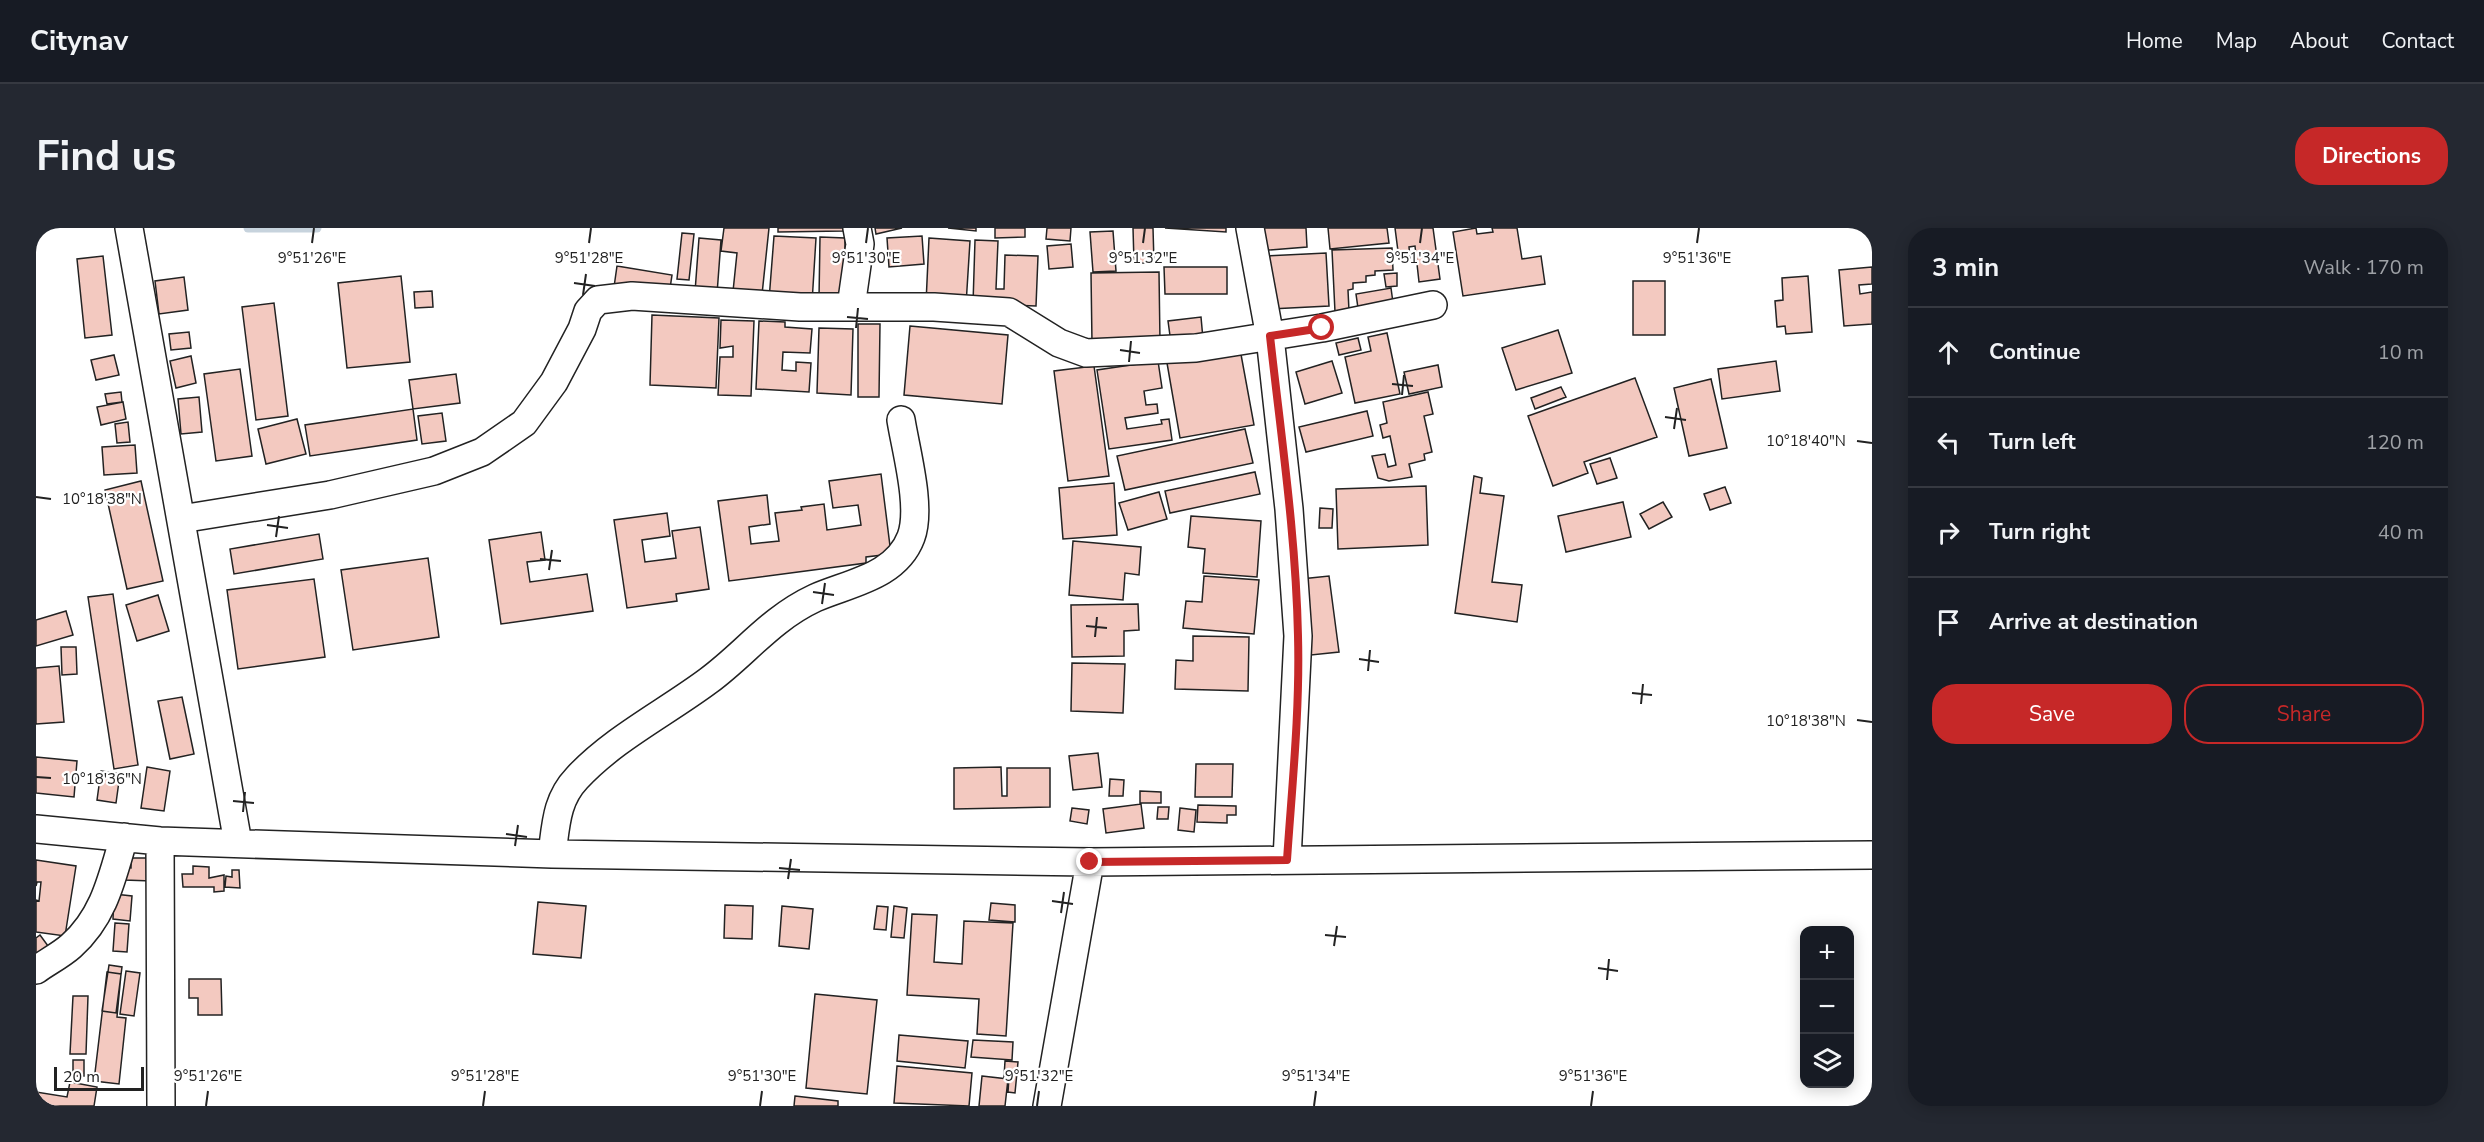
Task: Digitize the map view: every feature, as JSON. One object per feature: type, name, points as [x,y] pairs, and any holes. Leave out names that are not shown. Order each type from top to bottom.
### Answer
[{"type":"street","points":[[851,307],[860,244],[857,228]]},
{"type":"street","points":[[1250,228],[1270,336],[1289,510],[1298,636],[1295,744],[1287,860]]},
{"type":"street","points":[[130,234],[238,843]]},
{"type":"street","points":[[181,519],[330,495],[434,471],[482,452],[524,423],[554,382],[582,329],[588,311],[598,300],[632,296],[800,307],[944,308],[1009,312],[1059,343],[1086,353],[1196,348],[1433,305]]},
{"type":"street","points":[[552,854],[558,805],[576,778],[611,750],[710,680],[753,639],[781,618],[815,598],[859,583],[893,563],[911,538],[915,515],[901,420]]},
{"type":"street","points":[[36,829],[160,841],[552,854],[1090,862],[1872,855]]},
{"type":"street","points":[[36,970],[70,947],[90,927],[108,895],[124,837]]},
{"type":"street","points":[[160,841],[161,1106]]},
{"type":"street","points":[[1047,1106],[1090,862]]},
{"type":"building","points":[[724,228],[769,228],[761,304],[732,301],[737,253],[721,251]]},
{"type":"building","points":[[778,228],[843,228],[843,231],[778,232]]},
{"type":"building","points":[[875,228],[902,228],[876,234]]},
{"type":"building","points":[[948,228],[976,228],[976,231]]},
{"type":"building","points":[[995,228],[1025,228],[1025,237],[995,238]]},
{"type":"building","points":[[1047,228],[1071,228],[1070,241],[1046,239]]},
{"type":"building","points":[[1133,228],[1153,228],[1154,263],[1134,263]]},
{"type":"building","points":[[1165,228],[1226,228],[1226,232]]},
{"type":"building","points":[[1255,228],[1306,228],[1307,247],[1257,251]]},
{"type":"building","points":[[1328,228],[1387,228],[1389,243],[1330,249]]},
{"type":"building","points":[[1395,228],[1433,228],[1440,279],[1419,282],[1415,246],[1409,247],[1410,258],[1399,259]]},
{"type":"building","points":[[1476,228],[1477,234],[1493,232],[1492,228],[1517,228],[1522,259],[1541,256],[1545,284],[1463,296],[1453,232]]},
{"type":"building","points":[[1113,231],[1116,271],[1093,272],[1090,232]]},
{"type":"building","points":[[682,233],[694,234],[689,280],[677,279]]},
{"type":"building","points":[[774,236],[816,238],[812,303],[769,300]]},
{"type":"building","points":[[922,236],[924,264],[889,267],[887,238]]},
{"type":"building","points":[[820,237],[845,238],[845,299],[819,299]]},
{"type":"building","points":[[699,238],[721,240],[717,294],[695,292]]},
{"type":"building","points":[[929,238],[970,241],[966,305],[926,303]]},
{"type":"building","points":[[975,240],[998,241],[996,289],[1004,289],[1005,255],[1038,256],[1036,306],[973,304]]},
{"type":"building","points":[[1071,244],[1073,267],[1049,269],[1047,246]]},
{"type":"building","points":[[1392,248],[1393,270],[1375,271],[1375,275],[1366,276],[1366,282],[1353,283],[1353,289],[1348,290],[1349,311],[1335,312],[1332,250]]},
{"type":"building","points":[[1326,253],[1329,306],[1269,309],[1267,256]]},
{"type":"building","points":[[103,256],[112,335],[85,338],[77,259]]},
{"type":"building","points":[[617,266],[672,275],[669,295],[614,287]]},
{"type":"building","points":[[1164,267],[1227,267],[1227,294],[1165,294]]},
{"type":"building","points":[[1872,267],[1872,284],[1859,285],[1860,294],[1872,292],[1872,324],[1844,326],[1839,270]]},
{"type":"building","points":[[1159,272],[1160,342],[1092,343],[1091,273]]},
{"type":"building","points":[[1397,273],[1397,286],[1386,287],[1384,274]]},
{"type":"building","points":[[401,276],[410,362],[347,368],[338,283]]},
{"type":"building","points":[[1808,276],[1812,332],[1786,334],[1785,326],[1777,327],[1775,301],[1783,300],[1782,278]]},
{"type":"building","points":[[184,277],[188,310],[159,314],[155,281]]},
{"type":"building","points":[[1633,281],[1665,281],[1665,335],[1633,335]]},
{"type":"building","points":[[1391,288],[1394,310],[1359,315],[1356,294]]},
{"type":"building","points":[[432,291],[433,307],[415,308],[414,292]]},
{"type":"building","points":[[274,303],[288,416],[256,420],[242,307]]},
{"type":"building","points":[[652,315],[719,318],[716,388],[650,385]]},
{"type":"building","points":[[1201,317],[1203,339],[1171,343],[1168,321]]},
{"type":"building","points":[[721,320],[754,321],[751,396],[718,395],[720,357],[733,357],[733,346],[720,348]]},
{"type":"building","points":[[759,321],[785,322],[785,327],[812,329],[810,353],[783,352],[782,370],[796,371],[796,362],[811,363],[809,392],[756,389]]},
{"type":"building","points":[[858,324],[880,324],[879,397],[858,397]]},
{"type":"building","points":[[910,326],[1008,335],[1002,404],[904,395]]},
{"type":"building","points":[[819,328],[853,329],[851,395],[817,393]]},
{"type":"building","points":[[1558,330],[1572,373],[1516,390],[1502,348]]},
{"type":"building","points":[[189,332],[191,348],[171,350],[169,334]]},
{"type":"building","points":[[1387,333],[1400,394],[1355,403],[1345,357],[1371,351],[1368,337]]},
{"type":"building","points":[[1358,338],[1361,350],[1339,355],[1336,343]]},
{"type":"building","points":[[1240,349],[1254,425],[1180,438],[1167,363]]},
{"type":"building","points":[[114,355],[119,375],[96,380],[91,360]]},
{"type":"building","points":[[191,356],[196,383],[176,388],[170,361]]},
{"type":"building","points":[[1158,361],[1162,388],[1144,391],[1146,405],[1157,404],[1158,413],[1125,418],[1127,429],[1162,424],[1161,420],[1169,419],[1172,440],[1109,449],[1097,370]]},
{"type":"building","points":[[1332,361],[1342,393],[1305,404],[1296,372]]},
{"type":"building","points":[[1776,361],[1780,391],[1722,399],[1718,369]]},
{"type":"building","points":[[1438,365],[1442,387],[1409,394],[1404,372]]},
{"type":"building","points":[[1094,366],[1109,476],[1068,481],[1054,371]]},
{"type":"building","points":[[240,369],[252,456],[216,461],[204,374]]},
{"type":"building","points":[[456,374],[460,403],[413,409],[409,380]]},
{"type":"building","points":[[1635,378],[1657,437],[1584,462],[1588,473],[1553,486],[1528,416]]},
{"type":"building","points":[[1711,379],[1727,448],[1689,456],[1674,388]]},
{"type":"building","points":[[1561,387],[1566,397],[1535,409],[1531,398]]},
{"type":"building","points":[[121,392],[122,402],[107,404],[105,394]]},
{"type":"building","points":[[1428,392],[1433,414],[1424,416],[1432,452],[1424,454],[1425,460],[1409,464],[1412,477],[1389,481],[1378,478],[1372,456],[1385,454],[1388,467],[1396,465],[1390,436],[1383,438],[1380,425],[1387,423],[1383,402]]},
{"type":"building","points":[[199,397],[202,432],[181,434],[178,399]]},
{"type":"building","points":[[123,402],[126,419],[101,425],[97,407]]},
{"type":"building","points":[[413,409],[417,440],[310,456],[305,425]]},
{"type":"building","points":[[1367,411],[1373,436],[1306,452],[1299,427]]},
{"type":"building","points":[[442,413],[446,441],[422,444],[418,416]]},
{"type":"building","points":[[297,419],[306,454],[266,464],[258,429]]},
{"type":"building","points":[[128,422],[130,442],[117,443],[115,424]]},
{"type":"building","points":[[1245,429],[1253,463],[1125,490],[1117,456]]},
{"type":"building","points":[[135,445],[137,473],[104,475],[102,447]]},
{"type":"building","points":[[1610,458],[1617,478],[1597,484],[1590,464]]},
{"type":"building","points":[[1255,472],[1260,494],[1170,513],[1165,491]]},
{"type":"building","points":[[881,474],[891,554],[866,557],[866,563],[729,581],[718,501],[767,495],[770,524],[749,527],[751,544],[779,541],[775,513],[802,510],[801,507],[824,504],[827,530],[861,525],[858,505],[833,508],[829,481]]},
{"type":"building","points":[[1474,476],[1482,478],[1480,493],[1504,496],[1492,582],[1522,585],[1517,622],[1455,613]]},
{"type":"building","points":[[141,481],[163,581],[127,589],[105,490]]},
{"type":"building","points":[[1114,483],[1117,535],[1063,539],[1059,488]]},
{"type":"building","points":[[1426,486],[1428,545],[1338,549],[1336,489]]},
{"type":"building","points":[[1725,487],[1731,503],[1710,510],[1704,494]]},
{"type":"building","points":[[1159,492],[1167,519],[1128,530],[1119,503]]},
{"type":"building","points":[[1623,502],[1631,537],[1566,552],[1558,516]]},
{"type":"building","points":[[1663,502],[1672,517],[1649,529],[1640,514]]},
{"type":"building","points":[[1320,508],[1333,509],[1332,528],[1319,528]]},
{"type":"building","points":[[667,513],[670,536],[642,540],[645,562],[676,558],[672,531],[700,527],[709,589],[676,594],[677,601],[627,608],[614,520]]},
{"type":"building","points":[[1191,516],[1261,521],[1257,577],[1203,573],[1205,549],[1188,547]]},
{"type":"building","points":[[541,532],[545,560],[527,562],[530,582],[587,574],[593,611],[501,624],[489,540]]},
{"type":"building","points":[[319,534],[323,559],[234,574],[230,549]]},
{"type":"building","points":[[1073,541],[1141,547],[1139,575],[1125,573],[1123,600],[1069,595]]},
{"type":"building","points":[[428,558],[439,637],[353,650],[341,570]]},
{"type":"building","points":[[1204,576],[1259,580],[1254,634],[1183,628],[1186,601],[1202,602]]},
{"type":"building","points":[[1329,576],[1339,652],[1311,655],[1301,579]]},
{"type":"building","points":[[314,579],[325,657],[238,669],[227,590]]},
{"type":"building","points":[[113,594],[138,765],[114,769],[88,597]]},
{"type":"building","points":[[158,595],[169,631],[137,641],[126,605]]},
{"type":"building","points":[[1138,604],[1139,630],[1124,631],[1124,656],[1072,657],[1071,605]]},
{"type":"building","points":[[66,611],[73,635],[36,646],[36,620]]},
{"type":"building","points":[[1193,636],[1249,637],[1248,691],[1175,689],[1176,660],[1193,661]]},
{"type":"building","points":[[61,647],[76,647],[77,674],[62,675]]},
{"type":"building","points":[[1072,663],[1125,664],[1123,713],[1071,711]]},
{"type":"building","points":[[59,666],[64,722],[36,724],[36,668]]},
{"type":"building","points":[[182,697],[194,754],[170,759],[158,701]]},
{"type":"building","points":[[1098,753],[1102,787],[1073,790],[1069,756]]},
{"type":"building","points":[[36,757],[77,761],[74,797],[36,793]]},
{"type":"building","points":[[1196,764],[1233,764],[1232,797],[1195,797]]},
{"type":"building","points":[[147,767],[170,771],[164,811],[141,808]]},
{"type":"building","points":[[1001,767],[1002,796],[1007,796],[1007,768],[1050,768],[1050,807],[954,809],[954,768]]},
{"type":"building","points":[[101,771],[120,774],[116,803],[97,800]]},
{"type":"building","points":[[1110,779],[1124,780],[1123,796],[1109,796]]},
{"type":"building","points":[[1140,791],[1161,792],[1161,803],[1140,803]]},
{"type":"building","points":[[1141,804],[1144,828],[1106,833],[1103,809]]},
{"type":"building","points":[[1198,805],[1236,806],[1236,815],[1227,815],[1227,823],[1197,822]]},
{"type":"building","points":[[1158,807],[1169,807],[1168,819],[1157,819]]},
{"type":"building","points":[[1072,808],[1089,810],[1087,824],[1070,821]]},
{"type":"building","points":[[1180,808],[1196,810],[1194,832],[1178,830]]},
{"type":"building","points":[[131,858],[153,858],[152,881],[124,880],[124,867],[131,868]]},
{"type":"building","points":[[36,860],[76,866],[65,936],[36,932],[36,900],[39,901],[41,882],[37,882],[36,886]]},
{"type":"building","points":[[193,866],[209,867],[209,878],[224,875],[224,891],[214,892],[214,887],[183,887],[182,874],[193,874]]},
{"type":"building","points":[[232,870],[239,870],[240,888],[225,887],[226,876],[232,877]]},
{"type":"building","points":[[114,894],[132,896],[130,921],[113,919]]},
{"type":"building","points":[[538,902],[586,906],[581,958],[533,954]]},
{"type":"building","points":[[991,903],[1015,905],[1015,922],[989,920]]},
{"type":"building","points":[[725,905],[753,906],[752,939],[724,938]]},
{"type":"building","points":[[782,906],[813,909],[809,949],[779,946]]},
{"type":"building","points":[[877,906],[888,907],[886,930],[874,929]]},
{"type":"building","points":[[894,906],[907,908],[904,938],[891,937]]},
{"type":"building","points":[[912,914],[937,915],[934,962],[962,964],[964,921],[1013,923],[1006,1036],[977,1034],[979,999],[907,995]]},
{"type":"building","points":[[115,923],[129,924],[127,952],[113,951]]},
{"type":"building","points":[[40,935],[51,950],[36,960],[36,938]]},
{"type":"building","points":[[109,965],[122,967],[116,1013],[102,1011]]},
{"type":"building","points":[[126,971],[140,973],[134,1016],[120,1014]]},
{"type":"building","points":[[107,972],[121,974],[117,1017],[126,1018],[119,1084],[94,1081]]},
{"type":"building","points":[[189,979],[221,979],[222,1015],[198,1015],[198,998],[189,998]]},
{"type":"building","points":[[815,994],[877,1000],[867,1094],[806,1088]]},
{"type":"building","points":[[73,996],[88,996],[86,1054],[70,1054]]},
{"type":"building","points":[[899,1035],[968,1041],[965,1068],[897,1061]]},
{"type":"building","points":[[973,1040],[1013,1042],[1012,1060],[971,1057]]},
{"type":"building","points":[[73,1060],[84,1060],[84,1076],[73,1076]]},
{"type":"building","points":[[1005,1061],[1018,1062],[1015,1093],[1008,1092],[1009,1077],[1004,1077]]},
{"type":"building","points":[[897,1066],[972,1073],[969,1106],[894,1103]]},
{"type":"building","points":[[982,1076],[1008,1079],[1005,1106],[979,1106]]},
{"type":"building","points":[[70,1082],[97,1087],[94,1106],[36,1106],[36,1092],[67,1097]]},
{"type":"building","points":[[795,1096],[838,1101],[838,1106],[794,1106]]},
{"type":"waterway","points":[[248,228],[317,228]]},
{"type":"route","points":[[1090,862],[1287,860],[1295,744],[1298,636],[1289,510],[1270,336],[1322,328]]}]
